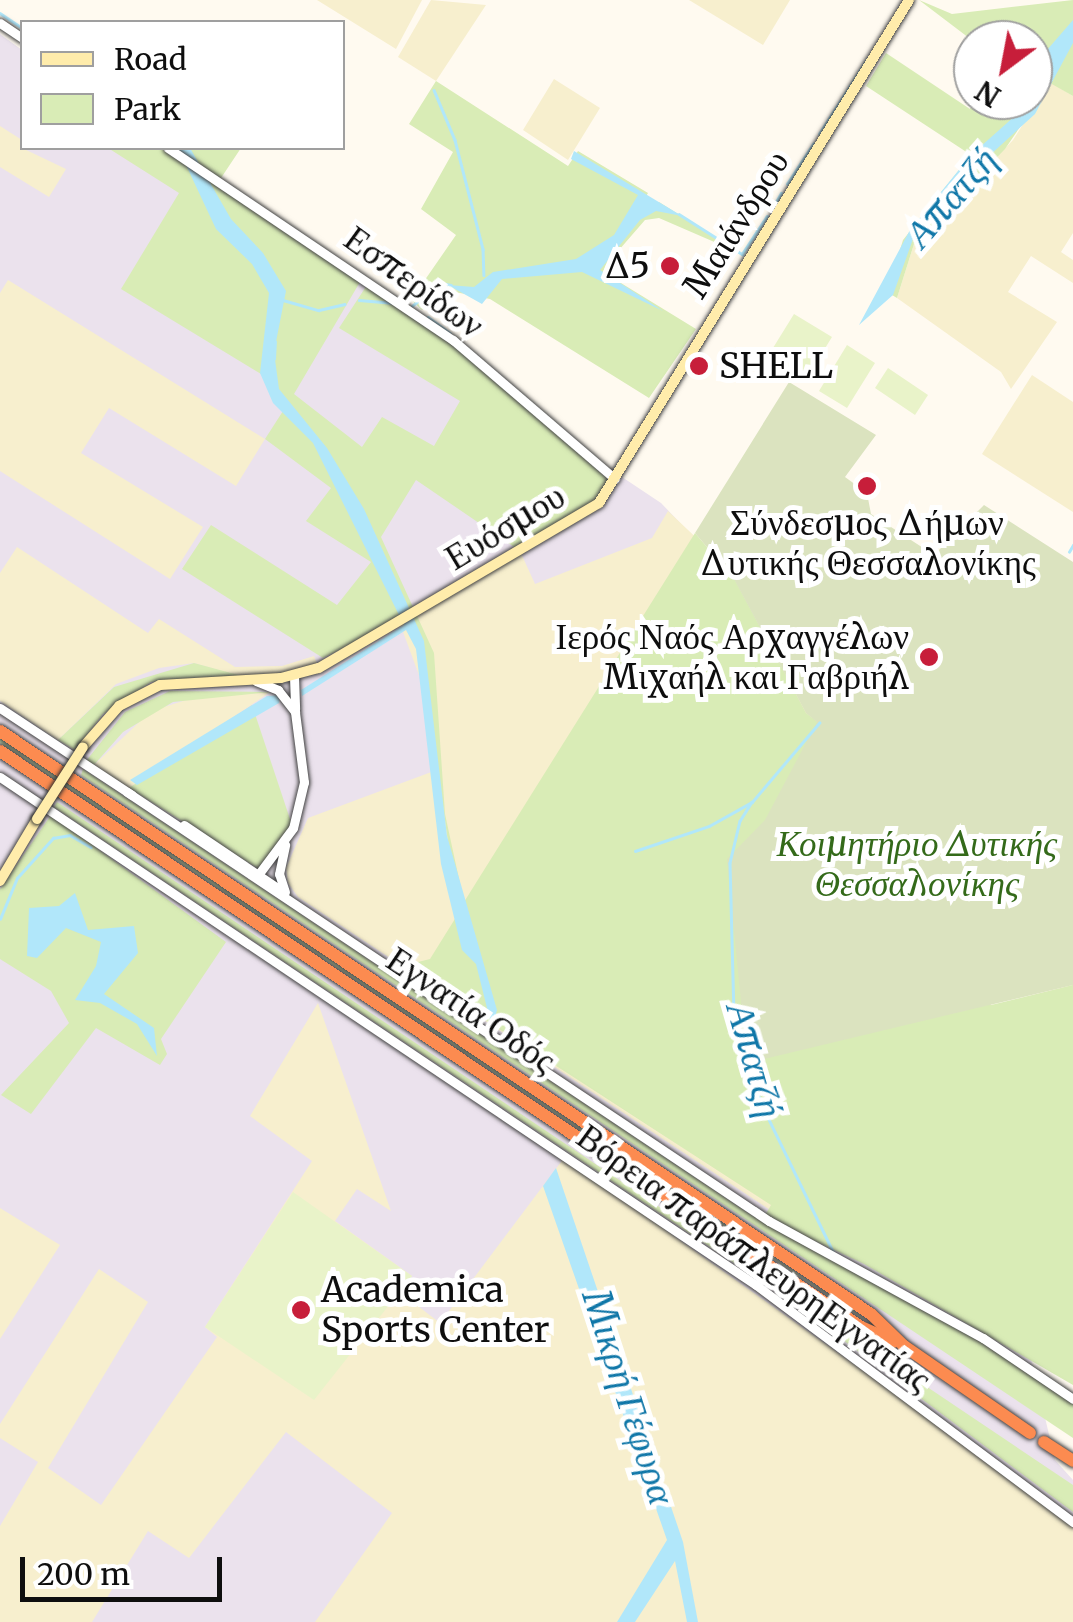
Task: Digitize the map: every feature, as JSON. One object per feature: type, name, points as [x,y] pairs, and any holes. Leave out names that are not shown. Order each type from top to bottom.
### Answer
[{"type":"highway","name":"Εγνατία Οδός","points":[[0,730],[870,1314],[904,1346],[1030,1433]]},
{"type":"highway","name":"Εγνατία Οδός","points":[[0,751],[860,1328],[904,1346]]},
{"type":"highway","points":[[1044,1442],[1073,1461]]},
{"type":"main road","name":"Μαιάνδρου","points":[[615,480],[656,402],[909,0]]},
{"type":"main road","name":"Ευόσμου","points":[[291,676],[319,668],[600,503],[615,480]]},
{"type":"main road","points":[[0,881],[83,747],[119,706],[146,691],[177,682],[291,676]]},
{"type":"street","name":"Εσπερίδων","points":[[171,150],[448,336],[615,480]]},
{"type":"street","points":[[288,700],[291,676]]},
{"type":"street","points":[[286,894],[279,882],[304,782],[291,676]]},
{"type":"street","points":[[253,680],[288,700],[295,712]]},
{"type":"street","points":[[0,708],[286,894],[325,924]]},
{"type":"street","name":"Βόρεια παράπλευρηΕγνατίας","points":[[0,777],[756,1284],[1073,1522]]},
{"type":"street","points":[[260,878],[286,842]]},
{"type":"street","points":[[260,878],[284,856]]},
{"type":"street","points":[[260,878],[770,1221],[983,1338],[1073,1399]]},
{"type":"shaded area","points":[[317,0],[422,0],[396,49]]},
{"type":"shaded area","points":[[431,0],[486,5],[436,81],[398,57]]},
{"type":"shaded area","points":[[689,0],[790,0],[763,45]]},
{"type":"shaded area","points":[[0,34],[20,49],[20,150],[164,150],[464,351],[602,477],[617,485],[622,477],[661,503],[735,580],[918,879],[1055,1460],[1073,1480],[1073,1622],[0,1622]]},
{"type":"shaded area","points":[[554,79],[600,108],[568,160],[523,130]]},
{"type":"shaded area","points":[[1053,84],[1073,96],[1073,233],[1061,252],[1073,260],[1073,283],[1031,256],[1008,292],[1057,322],[1011,389],[1001,372],[897,298],[914,244],[1013,140],[1026,120],[1053,120]]},
{"type":"shaded area","points":[[0,126],[20,139],[20,150],[66,169],[49,197],[0,167]]},
{"type":"shaded area","points":[[8,280],[265,439],[236,486],[109,408],[81,453],[203,527],[170,579],[0,471],[0,293]]},
{"type":"shaded area","points":[[1032,375],[1073,402],[1073,512],[982,454]]},
{"type":"shaded area","points":[[668,511],[707,548],[991,1006],[1073,985],[1049,1365],[767,1208],[298,897],[288,883],[286,868],[308,818],[434,771],[437,724],[399,621],[520,551],[535,584],[652,538]]},
{"type":"shaded area","points":[[17,547],[148,633],[159,619],[235,667],[282,666],[314,656],[319,668],[253,680],[194,663],[159,668],[116,684],[58,740],[0,701],[0,573]]},
{"type":"shaded area","points":[[270,692],[129,788],[94,765],[151,711],[196,697]]},
{"type":"shaded area","points":[[318,1003],[391,1211],[357,1189],[335,1221],[412,1276],[401,1293],[440,1323],[564,1158],[1073,1520],[1073,1622],[315,1622],[392,1513],[286,1432],[189,1558],[148,1531],[92,1622],[0,1622],[0,1526],[38,1462],[0,1438],[0,1424],[99,1269],[148,1302],[48,1468],[101,1505],[217,1337],[205,1327],[312,1161],[250,1116]]},
{"type":"shaded area","points":[[0,1208],[60,1245],[0,1339]]},
{"type":"green space","points":[[919,0],[952,14],[1073,0],[1073,96],[1053,85],[1053,20],[953,20],[953,26]]},
{"type":"green space","points":[[886,53],[953,98],[953,120],[1025,120],[1005,149],[914,244],[897,298],[887,292],[903,240],[971,155],[866,86]]},
{"type":"green space","points":[[436,81],[568,166],[578,151],[648,193],[642,203],[659,202],[742,254],[659,218],[645,220],[606,265],[603,272],[696,329],[649,398],[490,299],[445,290],[422,310],[411,300],[456,235],[421,209],[453,152],[409,124]]},
{"type":"green space","points":[[111,150],[163,150],[180,161],[175,150],[240,150],[221,178],[206,169],[360,282],[294,394],[362,447],[382,417],[434,446],[460,401],[339,328],[367,285],[472,359],[611,482],[599,503],[520,551],[416,480],[381,537],[434,653],[445,814],[464,902],[695,533],[735,580],[806,713],[819,723],[991,1005],[1073,985],[1073,1385],[864,1264],[764,1217],[771,1205],[402,966],[430,959],[458,914],[423,662],[404,618],[323,658],[182,569],[211,525],[337,605],[371,562],[306,521],[331,488],[265,439],[283,411],[261,374],[121,289],[179,193]]},
{"type":"green space","points":[[794,314],[832,337],[806,379],[768,356]]},
{"type":"green space","points":[[847,345],[875,363],[847,408],[819,391]]},
{"type":"green space","points":[[888,368],[928,395],[915,415],[875,388]]},
{"type":"green space","name":"Κοιμητήριο Δυτικής Θεσσαλονίκης","points":[[789,382],[876,435],[845,477],[867,493],[871,514],[934,555],[984,505],[1073,562],[1073,985],[747,1063],[727,859],[765,820],[817,722],[806,713],[734,579],[695,533]]},
{"type":"green space","points":[[194,663],[242,676],[151,682],[103,714],[75,750],[58,740],[114,687]]},
{"type":"green space","points":[[170,691],[270,692],[173,702],[123,732],[94,765],[86,761],[125,712]]},
{"type":"green space","points":[[252,705],[293,828],[262,871],[129,788]]},
{"type":"green space","points":[[0,738],[864,1318],[866,1321],[0,743]]},
{"type":"green space","points":[[83,769],[751,1215],[992,1341],[1073,1398],[1073,1438],[81,775]]},
{"type":"green space","points":[[57,802],[1073,1485],[1073,1512],[792,1302],[54,807]]},
{"type":"green space","points":[[51,815],[226,942],[161,1039],[167,1054],[160,1065],[96,1028],[31,1114],[1,1095],[69,1023],[51,991],[0,959],[0,889]]},
{"type":"green space","name":"Academica Sports Center","points":[[293,1192],[412,1276],[314,1400],[205,1327]]},
{"type":"water","points":[[1073,20],[1073,43],[1053,80],[1053,43]]},
{"type":"water","points":[[1010,120],[1028,120],[978,166],[913,239],[893,295],[859,325],[910,230],[971,155]]},
{"type":"water","points":[[179,150],[191,150],[231,219],[263,253],[286,291],[274,352],[279,389],[327,448],[364,509],[424,641],[447,836],[497,1010],[492,1028],[476,964],[462,950],[441,864],[416,649],[406,630],[302,696],[301,690],[404,625],[313,443],[273,403],[260,373],[269,293],[252,264],[216,229]]},
{"type":"water","points":[[574,151],[682,216],[656,211],[640,220],[600,270],[663,311],[582,272],[502,279],[482,304],[448,285],[474,287],[493,272],[576,259],[614,235],[638,195],[571,159]]},
{"type":"water","points":[[280,695],[279,703],[137,785],[130,780],[267,696]]},
{"type":"water","points":[[75,893],[88,930],[134,926],[138,953],[104,994],[154,1028],[157,1056],[137,1024],[100,1003],[75,1000],[96,966],[101,942],[66,928],[37,958],[27,956],[29,908],[59,906]]},
{"type":"water","points":[[556,1168],[683,1542],[698,1622],[687,1622],[675,1561],[635,1622],[617,1622],[667,1540],[543,1186]]},
{"type":"waterway","points":[[0,13],[20,27]]},
{"type":"waterway","points":[[819,134],[867,59]]},
{"type":"waterway","points":[[434,90],[455,140],[483,249],[484,275]]},
{"type":"waterway","points":[[787,184],[813,144]]},
{"type":"waterway","points":[[773,207],[781,193]]},
{"type":"waterway","points":[[679,214],[742,254],[767,216]]},
{"type":"waterway","points":[[412,306],[440,283],[451,285]]},
{"type":"waterway","points":[[283,300],[319,310],[344,304]]},
{"type":"waterway","points":[[359,300],[391,303]]},
{"type":"waterway","points":[[428,317],[450,333]]},
{"type":"waterway","name":"Μικρή Γέφυρα","points":[[274,359],[275,342]]},
{"type":"waterway","name":"Απατζή","points":[[1069,552],[1073,545]]},
{"type":"waterway","name":"Απατζή","points":[[635,851],[709,826],[752,802],[819,723]]},
{"type":"waterway","name":"Απατζή","points":[[752,802],[740,821],[730,863],[734,1012],[761,1103],[833,1251]]},
{"type":"waterway","points":[[0,919],[17,878],[53,838],[70,835],[91,847]]},
{"type":"place","name":"Δ5","points":[[670,266]]},
{"type":"place","name":"SHELL","points":[[699,366]]},
{"type":"place","name":"Σύνδεσμος Δήμων Δυτικής Θεσσαλονίκης","points":[[867,486]]},
{"type":"place","name":"Ιερός Ναός Αρχαγγέλων Μιχαήλ και Γαβριήλ","points":[[929,657]]},
{"type":"place","name":"Academica Sports Center","points":[[301,1310]]}]
